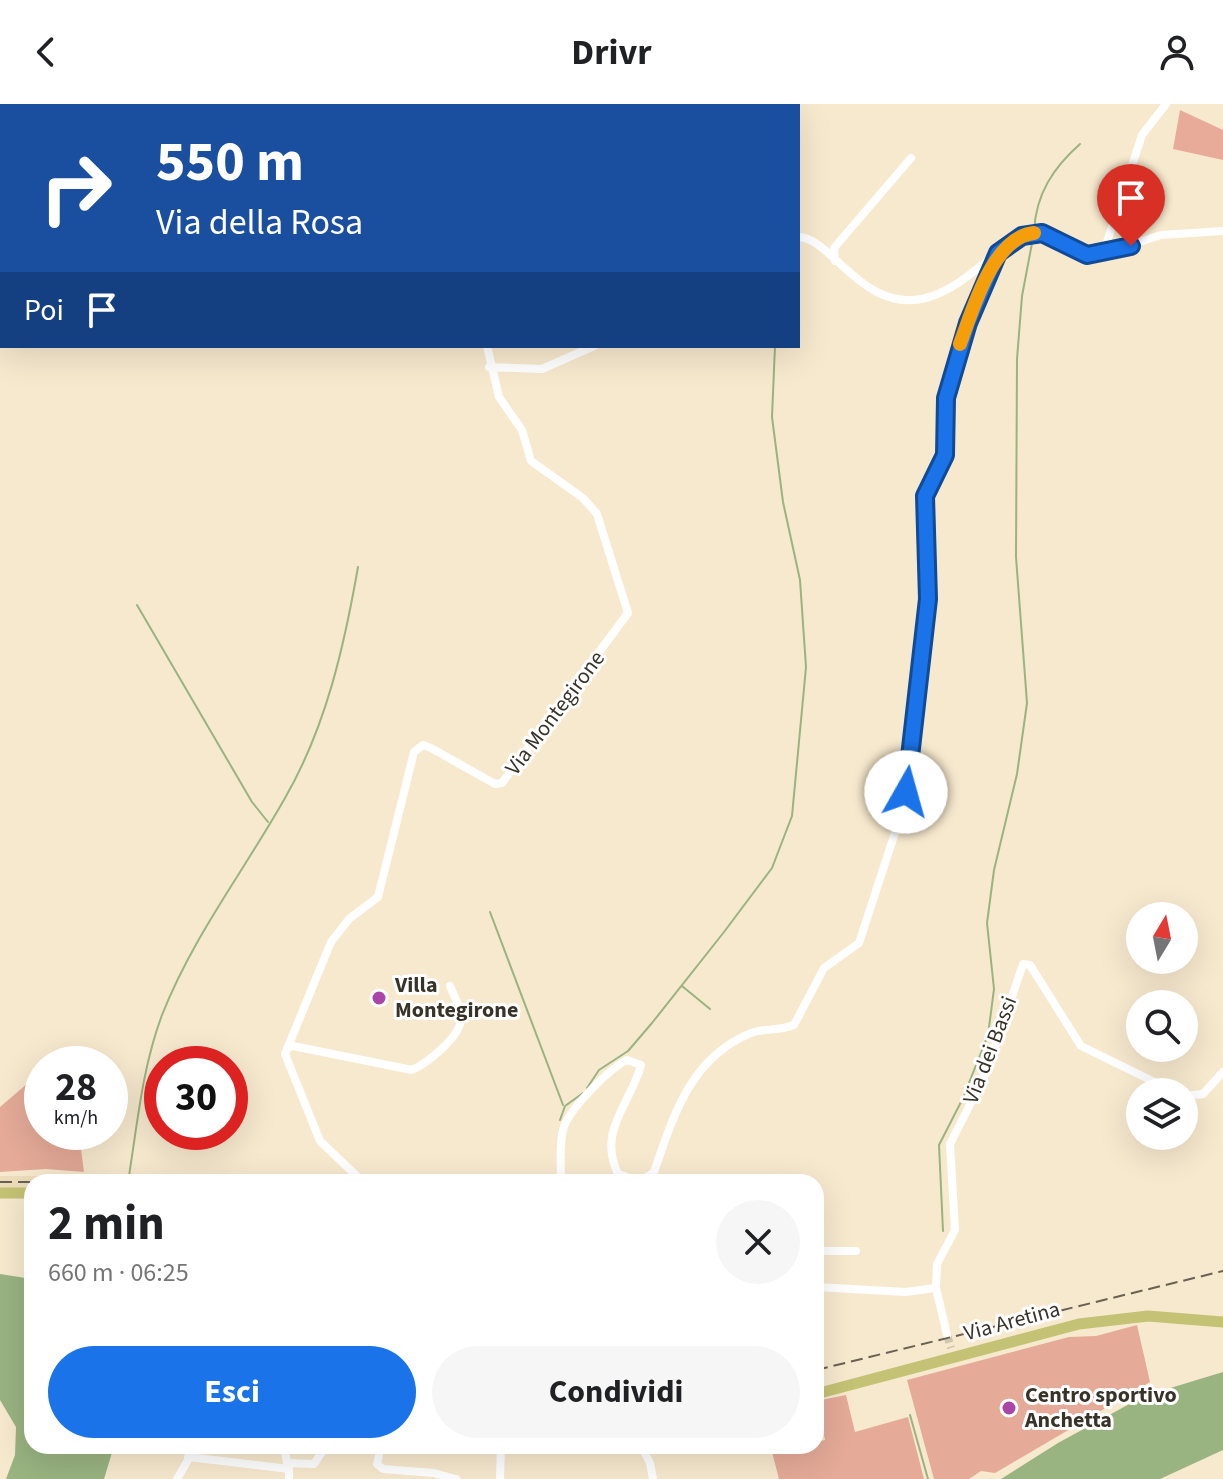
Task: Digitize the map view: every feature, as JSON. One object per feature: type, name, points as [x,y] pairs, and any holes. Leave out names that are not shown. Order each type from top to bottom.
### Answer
[{"type":"main road","points":[[0,1193],[24,1193]]},
{"type":"main road","name":"Via Aretina","points":[[824,1392],[952,1353],[1111,1319],[1148,1316],[1223,1322]]},
{"type":"street","points":[[1103,254],[1142,135],[1166,104]]},
{"type":"street","points":[[835,261],[834,248],[911,158]]},
{"type":"street","points":[[800,237],[805,237],[879,293],[924,298],[1030,233],[1042,233],[1080,254],[1103,254],[1161,235],[1223,231]]},
{"type":"street","points":[[821,249],[834,248]]},
{"type":"street","points":[[652,1174],[683,1097],[701,1065],[752,1033],[794,1025],[824,968],[859,943],[910,776],[913,706],[928,599],[925,496],[945,455],[946,398],[958,351],[998,253]]},
{"type":"street","points":[[487,348],[489,367],[542,369],[589,348]]},
{"type":"street","name":"Via Montegirone","points":[[287,1048],[331,942],[349,919],[378,897],[416,749],[423,745],[431,748],[495,784],[502,783],[627,618],[628,608],[597,514],[583,498],[531,461],[522,430],[502,404],[489,367]]},
{"type":"street","name":"Via dei Bassi","points":[[947,1335],[936,1288],[939,1258],[955,1230],[950,1144],[987,1071],[1023,964],[1030,965],[1043,982],[1066,1026],[1081,1046],[1146,1078]]},
{"type":"street","points":[[355,1174],[317,1135],[287,1061],[287,1048],[293,1046],[412,1070],[432,1057],[459,1025],[461,1018],[450,986]]},
{"type":"street","points":[[561,1174],[563,1129],[572,1112],[617,1065],[627,1060],[641,1065],[612,1128],[612,1156],[618,1174]]},
{"type":"street","points":[[1198,1095],[1203,1094],[1223,1072]]},
{"type":"street","points":[[824,1251],[856,1251]]},
{"type":"street","points":[[824,1287],[905,1292],[936,1288]]},
{"type":"street","points":[[177,1479],[189,1454]]},
{"type":"street","points":[[285,1454],[287,1463],[314,1464],[321,1454]]},
{"type":"street","points":[[379,1454],[377,1464],[383,1469],[456,1479]]},
{"type":"street","points":[[500,1479],[501,1454]]},
{"type":"street","points":[[646,1454],[653,1479]]},
{"type":"street","points":[[188,1457],[289,1469],[289,1479]]},
{"type":"street","points":[[271,1467],[271,1479]]},
{"type":"shaded area","points":[[1180,110],[1223,130],[1223,160],[1173,149]]},
{"type":"shaded area","points":[[24,1086],[24,1150],[81,1150],[84,1172],[46,1169],[0,1172],[0,1107]]},
{"type":"shaded area","points":[[0,1176],[24,1176],[24,1188],[0,1189]]},
{"type":"shaded area","points":[[0,1274],[24,1278],[24,1454],[112,1454],[104,1479],[6,1479],[15,1455],[16,1427],[0,1400]]},
{"type":"shaded area","name":"Centro sportivo Anchetta","points":[[1137,1325],[1150,1382],[995,1473],[981,1471],[969,1479],[934,1479],[907,1380],[1069,1337],[1096,1336]]},
{"type":"shaded area","points":[[1223,1372],[1223,1450],[1160,1479],[1001,1479],[1058,1443],[1144,1396]]},
{"type":"shaded area","points":[[846,1395],[855,1432],[908,1417],[924,1479],[779,1479],[773,1454],[824,1454],[824,1399]]},
{"type":"waterway","points":[[1034,231],[1042,194],[1054,172],[1080,144]]},
{"type":"waterway","points":[[943,1231],[939,1145],[963,1098],[988,1035],[994,989],[987,923],[994,870],[1017,774],[1027,703],[1016,557],[1017,359],[1022,296],[1033,238]]},
{"type":"waterway","points":[[587,1088],[599,1070],[628,1051],[724,932],[772,868],[792,816],[806,667],[800,580],[783,502],[772,417],[775,348]]},
{"type":"waterway","points":[[129,1174],[145,1077],[162,1015],[189,958],[285,798],[312,743],[340,657],[358,567]]},
{"type":"waterway","points":[[137,605],[252,802],[268,822]]},
{"type":"waterway","points":[[490,912],[563,1105]]},
{"type":"waterway","points":[[682,986],[710,1009]]},
{"type":"waterway","points":[[560,1120],[565,1106],[583,1093]]},
{"type":"waterway","points":[[910,1415],[928,1479]]},
{"type":"tunnel","points":[[947,1335],[951,1348]]},
{"type":"railway","points":[[0,1182],[24,1182]]},
{"type":"railway","points":[[824,1368],[1223,1271]]},
{"type":"slow traffic","points":[[960,344],[998,253],[1022,236],[1034,233]]},
{"type":"place","name":"Villa Montegirone","points":[[379,998]]},
{"type":"place","name":"Centro sportivo Anchetta","points":[[1009,1408]]},
{"type":"route","points":[[906,792],[910,776],[913,706],[928,599],[925,496],[933,478],[940,471],[945,455],[946,398],[968,323],[998,253],[1022,236],[1042,233],[1069,249],[1087,255],[1114,252],[1131,246]]}]
